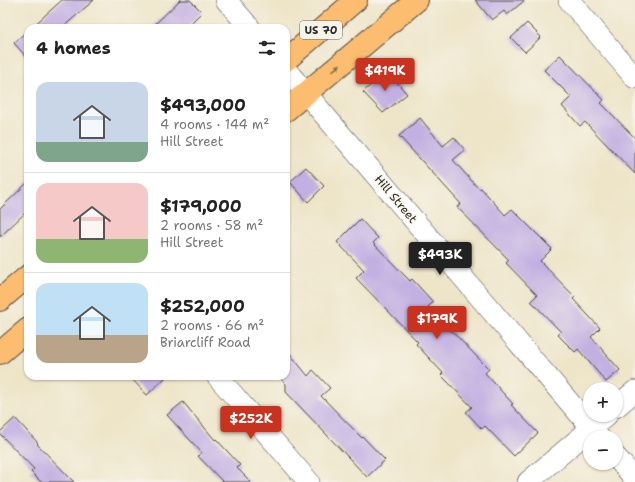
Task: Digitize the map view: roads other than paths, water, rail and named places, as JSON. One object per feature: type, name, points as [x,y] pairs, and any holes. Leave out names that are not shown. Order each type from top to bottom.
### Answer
[{"type":"highway","name":"US 70","points":[[290,57],[356,0]]},
{"type":"highway","points":[[290,107],[416,0]]},
{"type":"highway","points":[[0,300],[24,279]]},
{"type":"highway","points":[[0,353],[24,332]]},
{"type":"street","points":[[226,0],[247,24]]},
{"type":"street","points":[[569,0],[635,78]]},
{"type":"street","name":"Hill Street","points":[[290,75],[599,427]]},
{"type":"street","points":[[220,380],[309,482]]},
{"type":"street","points":[[623,401],[635,391]]},
{"type":"street","points":[[528,482],[599,427]]},
{"type":"street","points":[[623,465],[635,479]]}]
